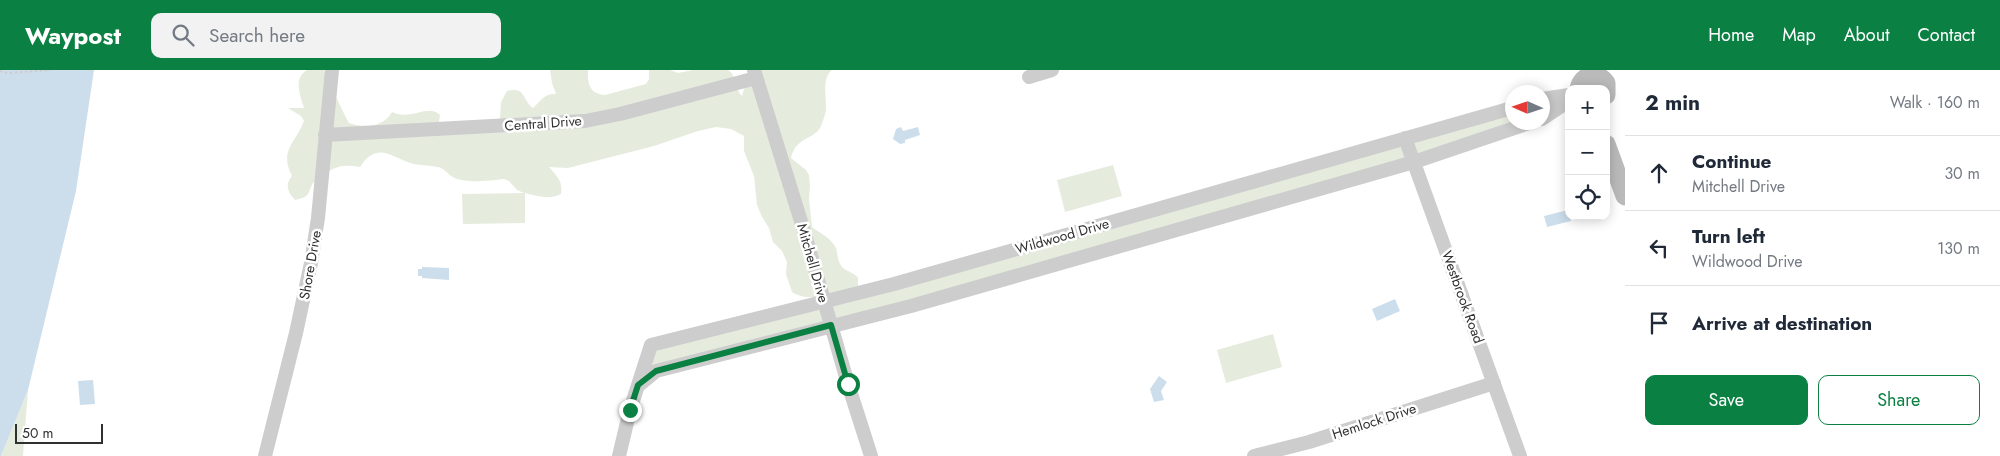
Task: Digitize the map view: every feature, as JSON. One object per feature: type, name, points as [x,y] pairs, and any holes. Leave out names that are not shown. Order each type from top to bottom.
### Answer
[{"type":"street","name":"Shore Drive","points":[[265,456],[311,263],[318,218],[332,70]]},
{"type":"street","points":[[1029,77],[1052,70]]},
{"type":"street","name":"Central Drive","points":[[325,136],[585,121],[620,114],[755,74]]},
{"type":"street","name":"Mitchell Drive","points":[[755,74],[804,231],[870,456]]},
{"type":"street","points":[[1578,80],[1595,75],[1604,79],[1613,90]]},
{"type":"street","points":[[1550,98],[1565,96]]},
{"type":"street","points":[[1550,114],[1565,104]]},
{"type":"street","name":"Wildwood Drive","points":[[619,456],[650,344],[894,284],[1505,110]]},
{"type":"street","name":"Wildwood Drive","points":[[638,385],[656,371],[911,306],[1414,162],[1508,130]]},
{"type":"street","name":"Westbrook Road","points":[[1405,138],[1520,456]]},
{"type":"street","points":[[1610,155],[1625,196]]},
{"type":"street","name":"Hemlock Drive","points":[[1254,456],[1309,442],[1494,383]]},
{"type":"path","points":[[0,72],[51,70]]},
{"type":"shaded area","points":[[307,70],[324,70],[349,123],[366,126],[378,124],[392,112],[406,115],[430,111],[440,115],[439,122],[432,122],[440,128],[496,128],[500,118],[501,102],[507,91],[518,90],[533,108],[546,96],[556,94],[550,70],[588,70],[590,87],[596,93],[605,95],[646,84],[649,79],[649,70],[670,70],[678,73],[693,70],[728,70],[733,76],[742,96],[745,85],[754,70],[832,70],[827,78],[826,111],[821,126],[814,134],[797,146],[791,158],[806,170],[809,175],[812,227],[834,244],[842,267],[855,274],[858,278],[858,289],[816,297],[808,297],[792,292],[786,274],[787,262],[782,251],[773,242],[769,228],[757,205],[754,176],[744,151],[744,136],[731,129],[716,127],[654,146],[568,168],[549,167],[560,182],[561,194],[548,197],[525,193],[525,223],[463,224],[462,194],[524,193],[517,190],[509,181],[504,179],[474,181],[457,179],[441,168],[414,164],[385,153],[373,154],[360,167],[345,166],[332,170],[314,182],[306,196],[295,200],[288,188],[288,182],[292,176],[287,160],[290,147],[304,121],[301,116],[288,108],[304,108],[299,82],[303,73]]},
{"type":"shaded area","points":[[1505,110],[1505,125],[1414,162],[656,371],[639,385],[651,345]]},
{"type":"shaded area","points":[[1113,165],[1122,196],[1065,212],[1057,180]]},
{"type":"shaded area","points":[[1273,334],[1282,367],[1226,383],[1217,350]]},
{"type":"shaded area","points":[[28,390],[23,456],[1,456]]},
{"type":"water","points":[[0,70],[94,70],[76,191],[28,390],[1,456],[0,456]]},
{"type":"water","points":[[901,127],[903,131],[918,127],[920,135],[905,140],[905,143],[900,144],[893,139],[896,129]]},
{"type":"water","points":[[1565,211],[1565,220],[1571,221],[1547,227],[1544,216]]},
{"type":"water","points":[[422,267],[449,268],[449,280],[422,278],[422,276],[418,276],[418,269],[422,269]]},
{"type":"water","points":[[1395,299],[1400,311],[1377,321],[1372,309]]},
{"type":"water","points":[[1159,376],[1167,382],[1161,391],[1164,400],[1154,402],[1150,389]]},
{"type":"water","points":[[93,380],[95,404],[80,405],[78,381]]},
{"type":"route","points":[[630,410],[638,385],[656,371],[831,325],[848,384]]}]
